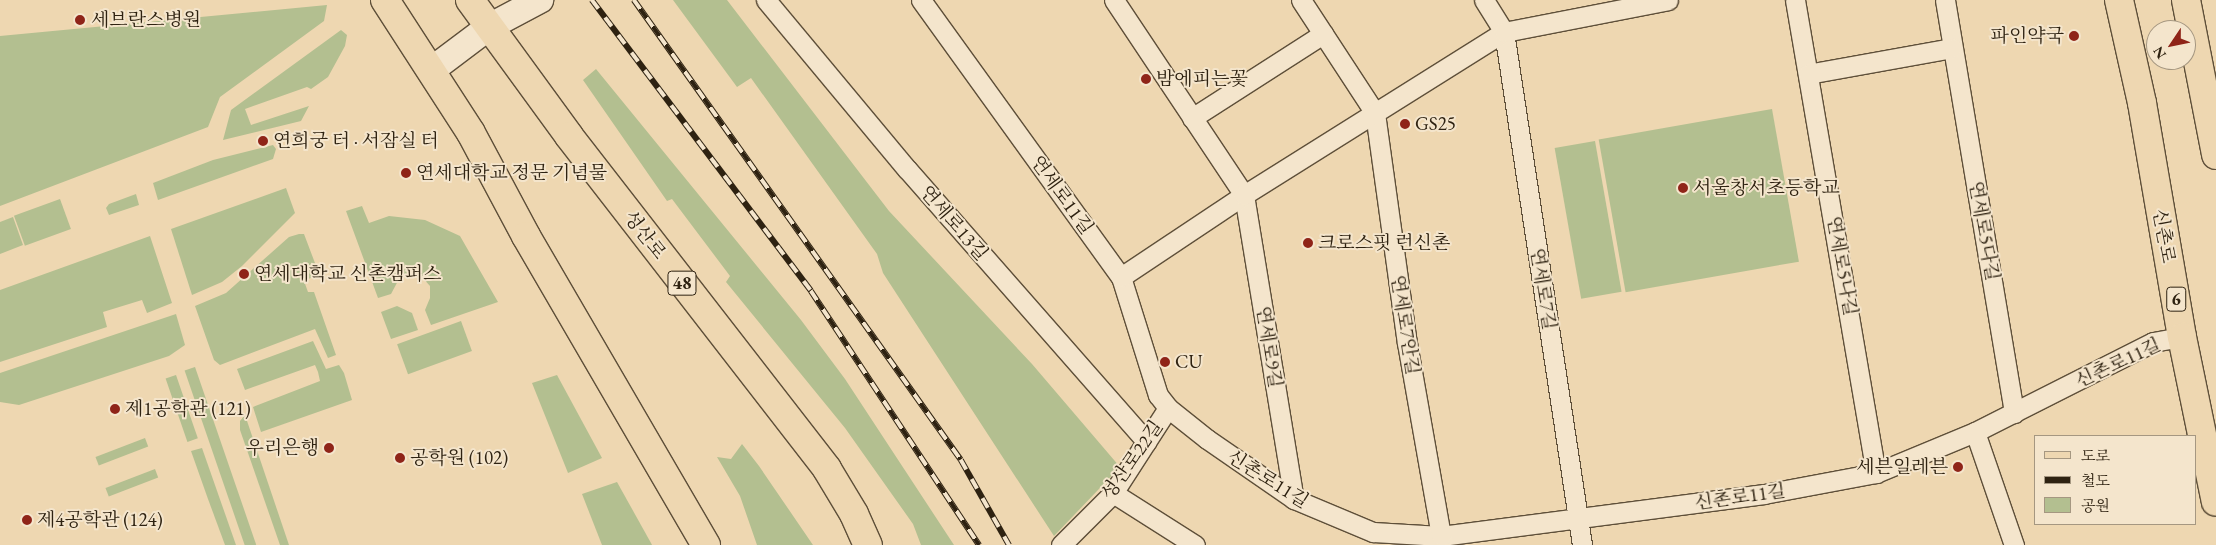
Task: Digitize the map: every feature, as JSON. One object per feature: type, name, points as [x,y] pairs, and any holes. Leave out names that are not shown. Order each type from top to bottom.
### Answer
[{"type":"main road","points":[[385,0],[433,69],[706,545]]},
{"type":"main road","name":"성산로","points":[[470,0],[569,136],[827,469],[854,514],[867,545]]},
{"type":"main road","name":"신촌로","points":[[2119,0],[2142,103],[2182,337],[2216,502]]},
{"type":"main road","points":[[2186,0],[2216,156]]},
{"type":"street","points":[[489,27],[506,0]]},
{"type":"street","points":[[433,69],[489,27],[540,0]]},
{"type":"street","name":"연세로13길","points":[[766,0],[908,169],[1147,442]]},
{"type":"street","name":"연세로11길","points":[[921,0],[1121,277],[1158,395],[1168,408]]},
{"type":"street","name":"연세로9길","points":[[1114,0],[1244,195],[1294,499]]},
{"type":"street","name":"연세로7안길","points":[[1301,0],[1375,113],[1407,343],[1441,536]]},
{"type":"street","name":"연세로7길","points":[[1484,0],[1504,32],[1582,545]]},
{"type":"street","points":[[1121,277],[1244,195],[1504,32],[1660,0]]},
{"type":"street","name":"연세로5나길","points":[[1796,0],[1876,473]]},
{"type":"street","name":"연세로5다길","points":[[1945,0],[2014,413]]},
{"type":"street","points":[[1192,118],[1324,34]]},
{"type":"street","points":[[1808,74],[1952,48]]},
{"type":"street","name":"신촌로11길","points":[[1168,408],[1207,439],[1294,499],[1373,532],[1498,537],[1579,518],[1764,494],[1876,473],[1975,432],[2153,342],[2182,337]]},
{"type":"street","name":"성산로22길","points":[[1060,545],[1078,538],[1113,493],[1168,408]]},
{"type":"street","points":[[1975,432],[2014,545]]},
{"type":"street","points":[[1113,493],[1195,545]]},
{"type":"green space","points":[[673,0],[727,0],[889,211],[1032,364],[1120,467],[1054,536],[883,273],[877,254],[751,78],[737,87]]},
{"type":"green space","points":[[327,5],[324,21],[220,97],[208,127],[0,206],[0,36]]},
{"type":"green space","points":[[341,30],[347,35],[345,46],[328,77],[311,89],[307,87],[245,109],[251,125],[309,106],[301,121],[223,140],[231,110]]},
{"type":"green space","points":[[596,69],[801,320],[845,379],[954,545],[921,545],[913,524],[845,428],[726,282],[730,276],[672,199],[667,201],[583,80]]},
{"type":"green space","points":[[1772,109],[1799,262],[1626,292],[1599,140]]},
{"type":"green space","points":[[1595,141],[1622,292],[1581,299],[1555,148]]},
{"type":"green space","points":[[273,145],[276,149],[273,159],[158,200],[153,183],[213,160]]},
{"type":"green space","points":[[286,188],[295,213],[242,266],[222,282],[192,295],[171,229]]},
{"type":"green space","points":[[136,194],[139,205],[109,215],[106,208],[109,204]]},
{"type":"green space","points":[[60,199],[71,229],[25,246],[14,216]]},
{"type":"green space","points":[[362,206],[369,223],[389,216],[425,220],[460,236],[498,302],[431,325],[425,310],[430,298],[430,286],[420,275],[413,274],[399,279],[391,294],[378,298],[346,211]]},
{"type":"green space","points":[[13,217],[23,245],[0,254],[0,222]]},
{"type":"green space","points":[[304,234],[318,271],[317,275],[304,281],[308,292],[314,292],[336,355],[328,358],[315,329],[220,365],[214,360],[195,306],[226,293],[289,237]]},
{"type":"green space","points":[[150,236],[172,303],[147,313],[142,300],[103,312],[107,327],[0,362],[0,290]]},
{"type":"green space","points":[[397,306],[412,313],[418,330],[391,339],[381,312]]},
{"type":"green space","points":[[176,314],[185,345],[169,356],[19,405],[0,402],[0,373]]},
{"type":"green space","points":[[461,321],[472,351],[408,374],[397,344]]},
{"type":"green space","points":[[313,341],[326,369],[339,365],[344,373],[352,400],[261,432],[253,407],[320,381],[318,372],[315,365],[245,390],[237,369]]},
{"type":"green space","points":[[195,367],[256,545],[245,545],[185,371]]},
{"type":"green space","points":[[176,375],[198,438],[187,442],[166,379]]},
{"type":"green space","points":[[557,375],[602,458],[568,473],[532,383]]},
{"type":"green space","points":[[245,415],[289,545],[280,545],[240,430],[240,421]]},
{"type":"green space","points":[[145,438],[148,446],[99,465],[96,457]]},
{"type":"green space","points":[[742,444],[813,545],[757,545],[740,496],[717,457],[731,459]]},
{"type":"green space","points":[[202,448],[236,545],[225,545],[191,451]]},
{"type":"green space","points":[[155,469],[158,477],[109,496],[106,488]]},
{"type":"green space","points":[[617,482],[652,545],[602,545],[582,494]]},
{"type":"railway","points":[[592,0],[811,291],[979,545]]},
{"type":"railway","points":[[634,0],[961,460],[1009,545]]},
{"type":"place","name":"세브란스병원","points":[[80,20]]},
{"type":"place","name":"파인약국","points":[[2074,36]]},
{"type":"place","name":"밤에피는꽃","points":[[1146,79]]},
{"type":"place","name":"GS25","points":[[1405,124]]},
{"type":"place","name":"연희궁 터 · 서잠실 터","points":[[263,141]]},
{"type":"place","name":"연세대학교 정문 기념물","points":[[406,173]]},
{"type":"place","name":"서울창서초등학교","points":[[1683,188]]},
{"type":"place","name":"크로스핏 런신촌","points":[[1308,243]]},
{"type":"place","name":"연세대학교 신촌캠퍼스","points":[[244,274]]},
{"type":"place","name":"CU","points":[[1165,362]]},
{"type":"place","name":"제1공학관 (121)","points":[[115,409]]},
{"type":"place","name":"우리은행","points":[[329,448]]},
{"type":"place","name":"공학원 (102)","points":[[400,458]]},
{"type":"place","name":"세븐일레븐","points":[[1958,467]]},
{"type":"place","name":"제4공학관 (124)","points":[[27,520]]}]
